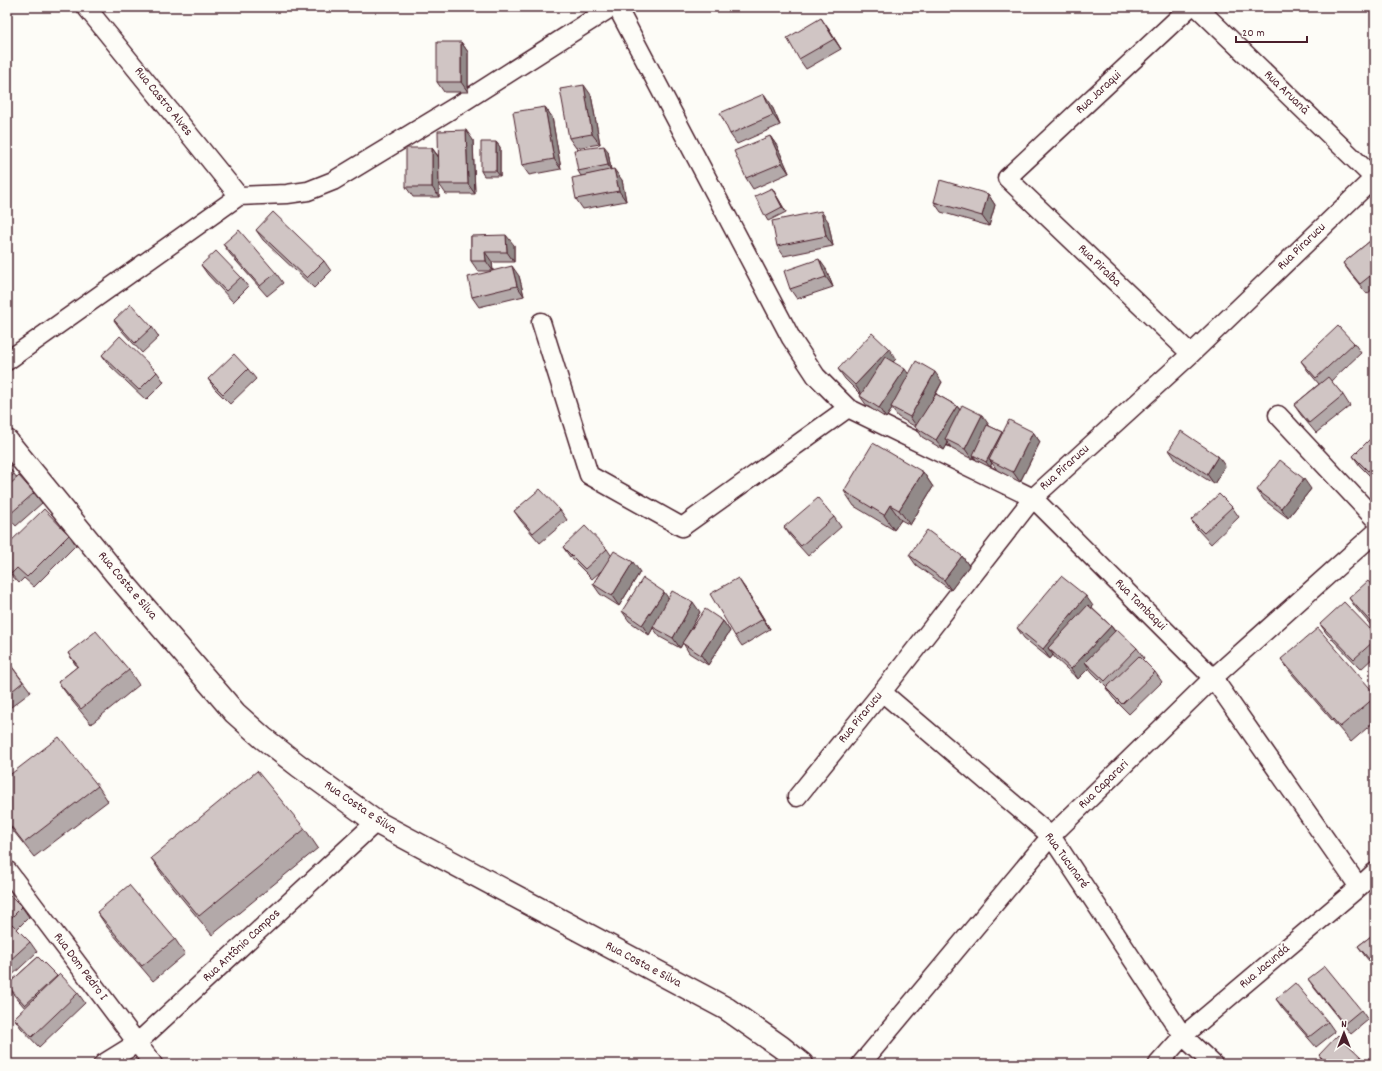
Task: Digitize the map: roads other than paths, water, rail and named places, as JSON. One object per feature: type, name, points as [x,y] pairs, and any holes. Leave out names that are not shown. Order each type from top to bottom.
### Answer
[{"type":"street","name":"Rua Castro Alves","points":[[86,7],[239,196]]},
{"type":"street","points":[[7,361],[239,196],[286,194],[308,191],[333,181],[460,104],[612,7]]},
{"type":"street","name":"Rua Tambaqui","points":[[617,7],[791,338],[816,376],[848,408],[1033,498],[1213,678],[1359,887]]},
{"type":"street","name":"Rua Jaraqui","points":[[1007,178],[1190,7]]},
{"type":"street","name":"Rua Aruanã","points":[[1197,7],[1375,178]]},
{"type":"street","name":"Rua Piraíba","points":[[1007,178],[1190,354]]},
{"type":"street","name":"Rua Pirarucu","points":[[797,797],[882,692],[1033,498],[1190,354],[1375,178]]},
{"type":"street","points":[[541,322],[589,475],[682,527],[848,408]]},
{"type":"street","points":[[1278,415],[1375,519]]},
{"type":"street","name":"Rua Costa e Silva","points":[[7,441],[116,574],[235,713],[263,738],[376,822],[727,1009],[781,1047],[802,1064]]},
{"type":"street","name":"Rua Caparari","points":[[861,1064],[1051,836],[1213,678],[1375,533]]},
{"type":"street","name":"Rua Tucunaré","points":[[882,692],[1051,836],[1183,1036],[1213,1064]]},
{"type":"street","name":"Rua Antônio Campos","points":[[103,1064],[136,1043],[376,822]]},
{"type":"street","name":"Rua Dom Pedro I","points":[[7,870],[153,1064]]},
{"type":"street","name":"Rua Jacundá","points":[[1158,1064],[1183,1036],[1375,872]]}]
